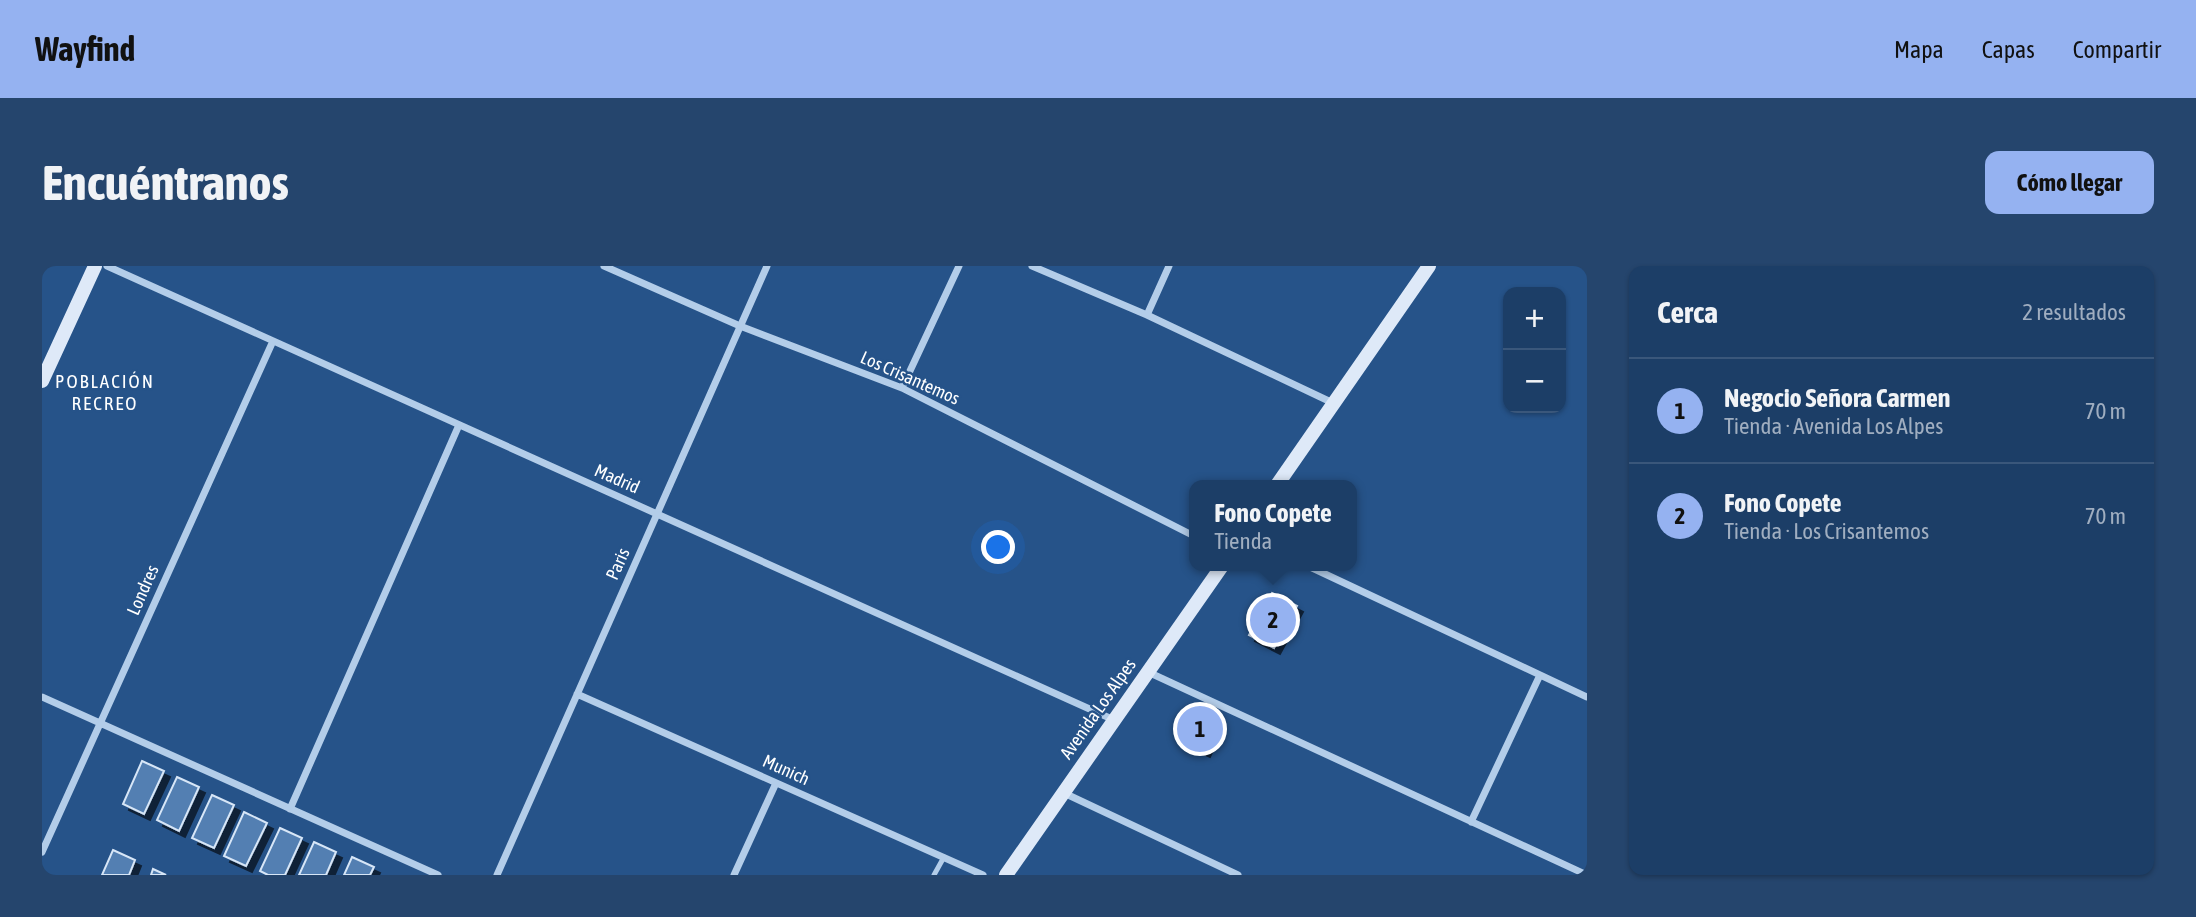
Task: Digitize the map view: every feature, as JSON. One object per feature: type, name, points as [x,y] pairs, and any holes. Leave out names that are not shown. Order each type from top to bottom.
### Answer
[{"type":"street","points":[[42,381],[95,266]]},
{"type":"street","name":"Madrid","points":[[107,266],[1114,720]]},
{"type":"street","name":"Los Crisantemos","points":[[604,266],[740,326],[902,388],[1189,533]]},
{"type":"street","name":"Paris","points":[[497,875],[767,266]]},
{"type":"street","points":[[902,388],[959,266]]},
{"type":"street","points":[[1032,266],[1147,315],[1333,403]]},
{"type":"street","points":[[1147,315],[1170,266]]},
{"type":"street","points":[[1280,480],[1429,266]]},
{"type":"street","name":"Londres","points":[[42,852],[273,341]]},
{"type":"street","points":[[290,808],[458,425]]},
{"type":"street","name":"Avenida Los Alpes","points":[[1006,875],[1219,571]]},
{"type":"street","points":[[1319,571],[1587,697]]},
{"type":"street","points":[[1148,672],[1587,875]]},
{"type":"street","points":[[1471,822],[1540,674]]},
{"type":"street","name":"Munich","points":[[577,694],[983,875]]},
{"type":"street","points":[[42,696],[438,875]]},
{"type":"street","points":[[734,875],[776,783]]},
{"type":"street","points":[[1063,793],[1228,873],[1238,875]]},
{"type":"lane","points":[[934,875],[944,858]]},
{"type":"building","points":[[1272,593],[1297,606],[1274,648],[1249,635]]},
{"type":"building","points":[[1197,707],[1219,717],[1204,751],[1182,741]]},
{"type":"building","points":[[142,761],[164,771],[144,814],[123,804]]},
{"type":"building","points":[[177,777],[199,787],[179,831],[157,820]]},
{"type":"building","points":[[212,795],[234,805],[214,848],[192,838]]},
{"type":"building","points":[[244,812],[267,823],[246,866],[224,856]]},
{"type":"building","points":[[280,828],[302,838],[285,875],[268,875],[260,871]]},
{"type":"building","points":[[314,842],[336,852],[326,875],[299,875]]},
{"type":"building","points":[[113,850],[135,860],[129,875],[102,875]]},
{"type":"building","points":[[352,857],[374,867],[370,875],[344,875]]},
{"type":"building","points":[[153,869],[166,875],[151,875]]},
{"type":"place","name":"Fono Copete","points":[[1273,620]]},
{"type":"place","name":"Negocio Señora Carmen","points":[[1200,729]]},
{"type":"district","name":"POBLACIÓN RECREO","points":[[105,392]]}]
